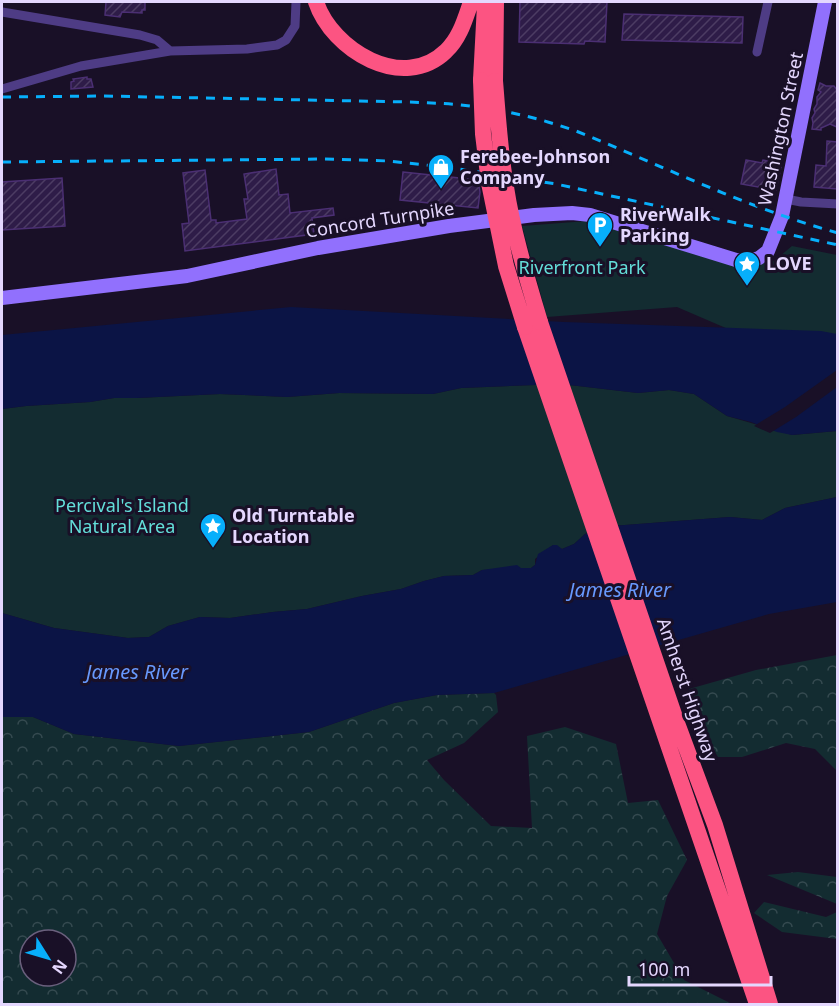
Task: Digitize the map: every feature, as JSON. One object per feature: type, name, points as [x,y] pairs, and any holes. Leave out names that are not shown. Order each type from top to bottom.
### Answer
[{"type":"highway","points":[[316,2],[323,18],[335,34],[353,50],[378,63],[405,69],[425,65],[447,51],[458,36],[471,2]]},
{"type":"highway","points":[[485,2],[488,81]]},
{"type":"highway","points":[[488,81],[496,2]]},
{"type":"highway","name":"Amherst Highway","points":[[488,81],[500,141],[506,189],[523,264],[532,324],[669,725],[757,1005]]},
{"type":"highway","name":"Amherst Highway","points":[[669,725],[716,825],[770,1005]]},
{"type":"street","points":[[2,89],[81,66],[170,51],[247,49],[277,45],[286,40],[295,26],[296,2]]},
{"type":"street","points":[[757,52],[768,2]]},
{"type":"street","name":"Washington Street","points":[[759,258],[768,251],[782,216],[825,2]]},
{"type":"street","points":[[2,12],[140,35],[157,40],[170,51]]},
{"type":"street","points":[[786,199],[837,204]]},
{"type":"street","name":"Concord Turnpike","points":[[2,298],[187,276],[318,248],[449,226],[562,213],[590,215],[736,260],[749,261],[759,258]]},
{"type":"green space","name":"Riverfront Park","points":[[587,221],[747,266],[774,261],[792,246],[837,255],[837,350],[756,341],[677,307],[547,317],[522,226]]},
{"type":"green space","name":"Percival's Island Natural Area","points":[[561,384],[638,393],[669,390],[694,394],[727,416],[792,435],[837,431],[837,497],[785,508],[762,520],[730,517],[612,526],[585,534],[574,544],[562,549],[553,545],[535,559],[535,565],[531,568],[482,570],[473,575],[444,576],[401,589],[307,609],[230,618],[200,617],[168,626],[149,637],[128,638],[54,628],[2,613],[2,409],[114,398],[220,394],[287,397],[339,393],[433,394],[461,388]]},
{"type":"green space","points":[[837,655],[837,771],[815,749],[786,743],[742,757],[718,757],[696,719],[689,689],[756,670]]},
{"type":"green space","points":[[494,693],[496,695],[498,712],[464,743],[427,760],[491,826],[532,828],[527,736],[565,727],[616,744],[628,803],[658,800],[687,860],[667,896],[657,934],[684,980],[732,1004],[2,1004],[2,717],[33,717],[74,734],[179,746],[309,732],[394,703],[437,695]]},
{"type":"green space","points":[[798,872],[837,877],[837,904],[767,875]]},
{"type":"green space","points":[[764,902],[826,917],[837,912],[837,939],[782,932],[754,913]]},
{"type":"water","points":[[291,307],[564,322],[821,331],[837,334],[837,431],[792,435],[777,432],[727,416],[694,394],[669,390],[638,393],[561,384],[461,388],[433,394],[339,393],[287,397],[220,394],[114,398],[2,409],[2,335]]},
{"type":"water","name":"James River","points":[[837,497],[837,602],[769,614],[494,693],[437,695],[394,703],[309,732],[179,746],[74,734],[33,717],[2,717],[2,613],[54,628],[128,638],[149,637],[168,626],[200,617],[230,618],[307,609],[401,589],[444,576],[473,575],[482,570],[517,565],[521,568],[531,568],[535,565],[538,554],[553,545],[562,549],[574,544],[585,534],[612,526],[730,517],[762,520],[785,508]]},
{"type":"pier","points":[[837,370],[837,387],[796,417],[770,433],[754,426],[785,407]]},
{"type":"building","points":[[106,2],[145,2],[145,10],[142,10],[142,13],[122,12],[120,17],[105,15]]},
{"type":"building","points":[[520,2],[607,2],[605,42],[585,41],[584,44],[519,42]]},
{"type":"building","points":[[624,14],[743,17],[742,43],[622,40]]},
{"type":"building","points":[[87,77],[91,79],[93,87],[71,89],[73,79]]},
{"type":"building","points":[[820,83],[834,86],[837,90],[837,127],[830,124],[821,130],[812,129],[814,109],[821,92],[818,90]]},
{"type":"building","points":[[827,141],[837,142],[837,189],[814,187],[816,165],[826,166]]},
{"type":"building","points":[[746,160],[762,163],[763,160],[775,162],[774,166],[781,167],[776,190],[741,184]]},
{"type":"building","points":[[276,169],[279,195],[288,194],[290,213],[333,208],[334,215],[312,218],[314,234],[185,251],[182,224],[189,223],[183,173],[205,170],[211,220],[216,220],[216,223],[247,219],[244,199],[248,199],[244,174]]},
{"type":"building","name":"Ferebee-Johnson Company","points":[[403,172],[478,180],[480,192],[478,208],[400,200]]},
{"type":"building","points":[[62,178],[65,226],[2,230],[2,182]]},
{"type":"railway","points":[[2,97],[102,96],[410,102],[455,104],[491,109],[534,118],[576,131],[738,199],[838,233]]},
{"type":"railway","points":[[2,162],[324,159],[389,161],[556,184],[838,245]]},
{"type":"place","name":"Ferebee-Johnson Company","points":[[441,190]]},
{"type":"place","name":"RiverWalk Parking","points":[[600,248]]},
{"type":"place","name":"LOVE","points":[[747,287]]},
{"type":"place","name":"Old Turntable Location","points":[[213,549]]}]
